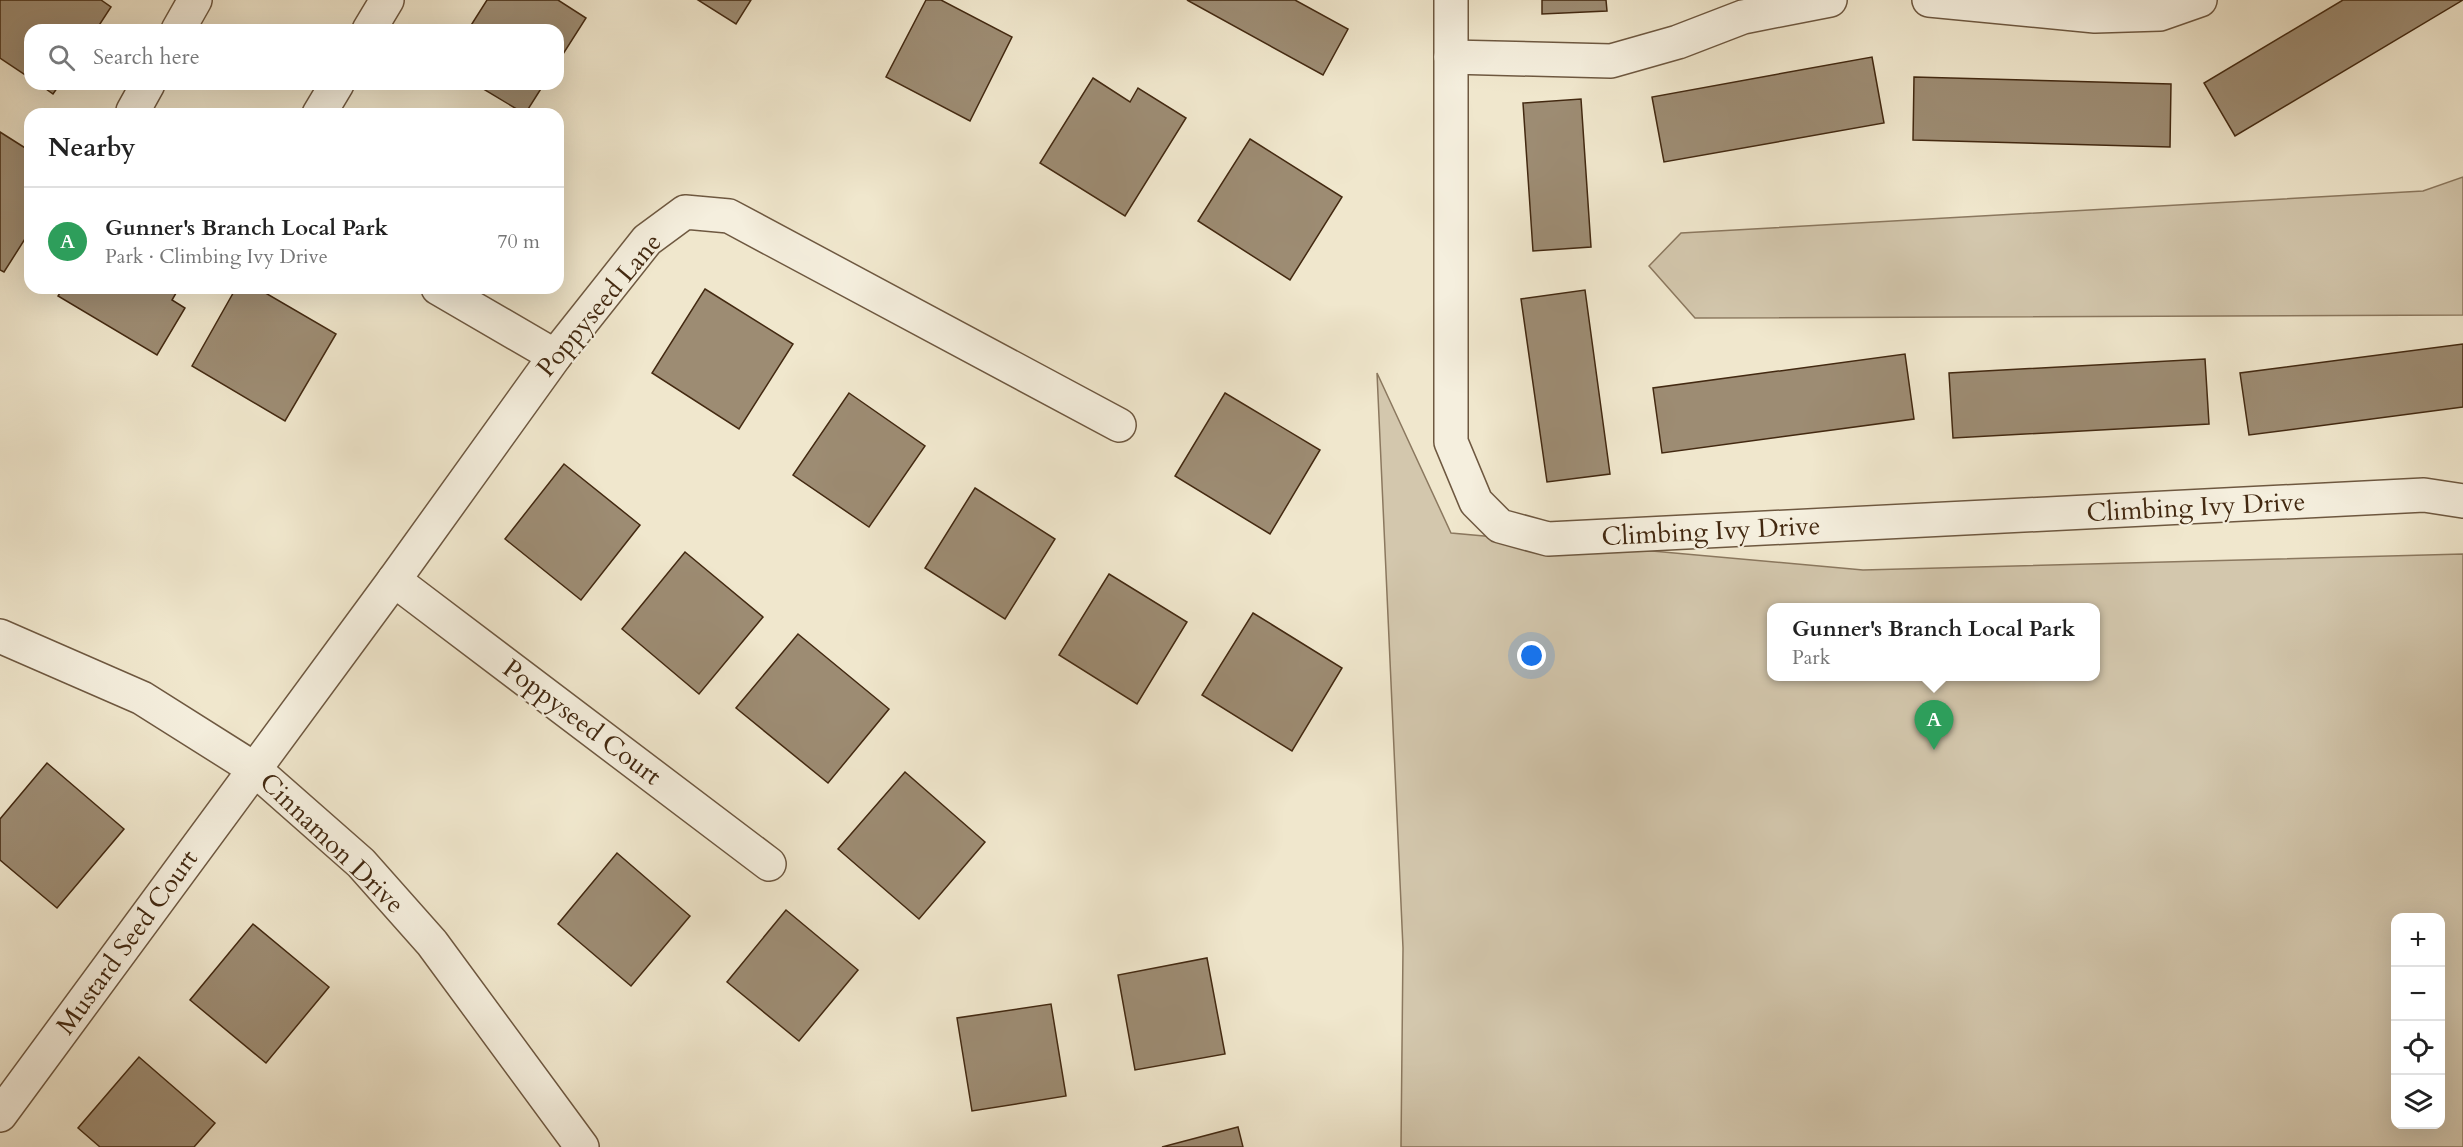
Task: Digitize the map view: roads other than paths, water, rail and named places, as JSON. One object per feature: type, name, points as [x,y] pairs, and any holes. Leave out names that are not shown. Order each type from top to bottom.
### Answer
[{"type":"street","points":[[181,24],[195,0]]},
{"type":"street","points":[[373,24],[387,0]]},
{"type":"street","name":"Climbing Ivy Drive","points":[[1451,0],[1451,442],[1476,502],[1500,526],[1548,539],[2424,495],[2463,501]]},
{"type":"street","points":[[1451,57],[1611,61],[1678,42],[1743,17],[1830,0]]},
{"type":"street","points":[[1929,0],[2095,16],[2160,14],[2200,0]]},
{"type":"street","points":[[135,108],[145,90]]},
{"type":"street","points":[[323,108],[333,90]]},
{"type":"street","name":"Poppyseed Lane","points":[[254,768],[394,580],[555,356],[647,240],[685,212],[729,216],[1119,425]]},
{"type":"street","points":[[448,294],[555,356]]},
{"type":"street","name":"Poppyseed Court","points":[[394,580],[769,864]]},
{"type":"street","name":"Cinnamon Drive","points":[[0,636],[142,698],[254,768],[361,863],[432,943],[582,1147]]},
{"type":"street","name":"Mustard Seed Court","points":[[0,1115],[254,768]]},
{"type":"place","name":"Gunner's Branch Local Park","points":[[1934,750]]}]
